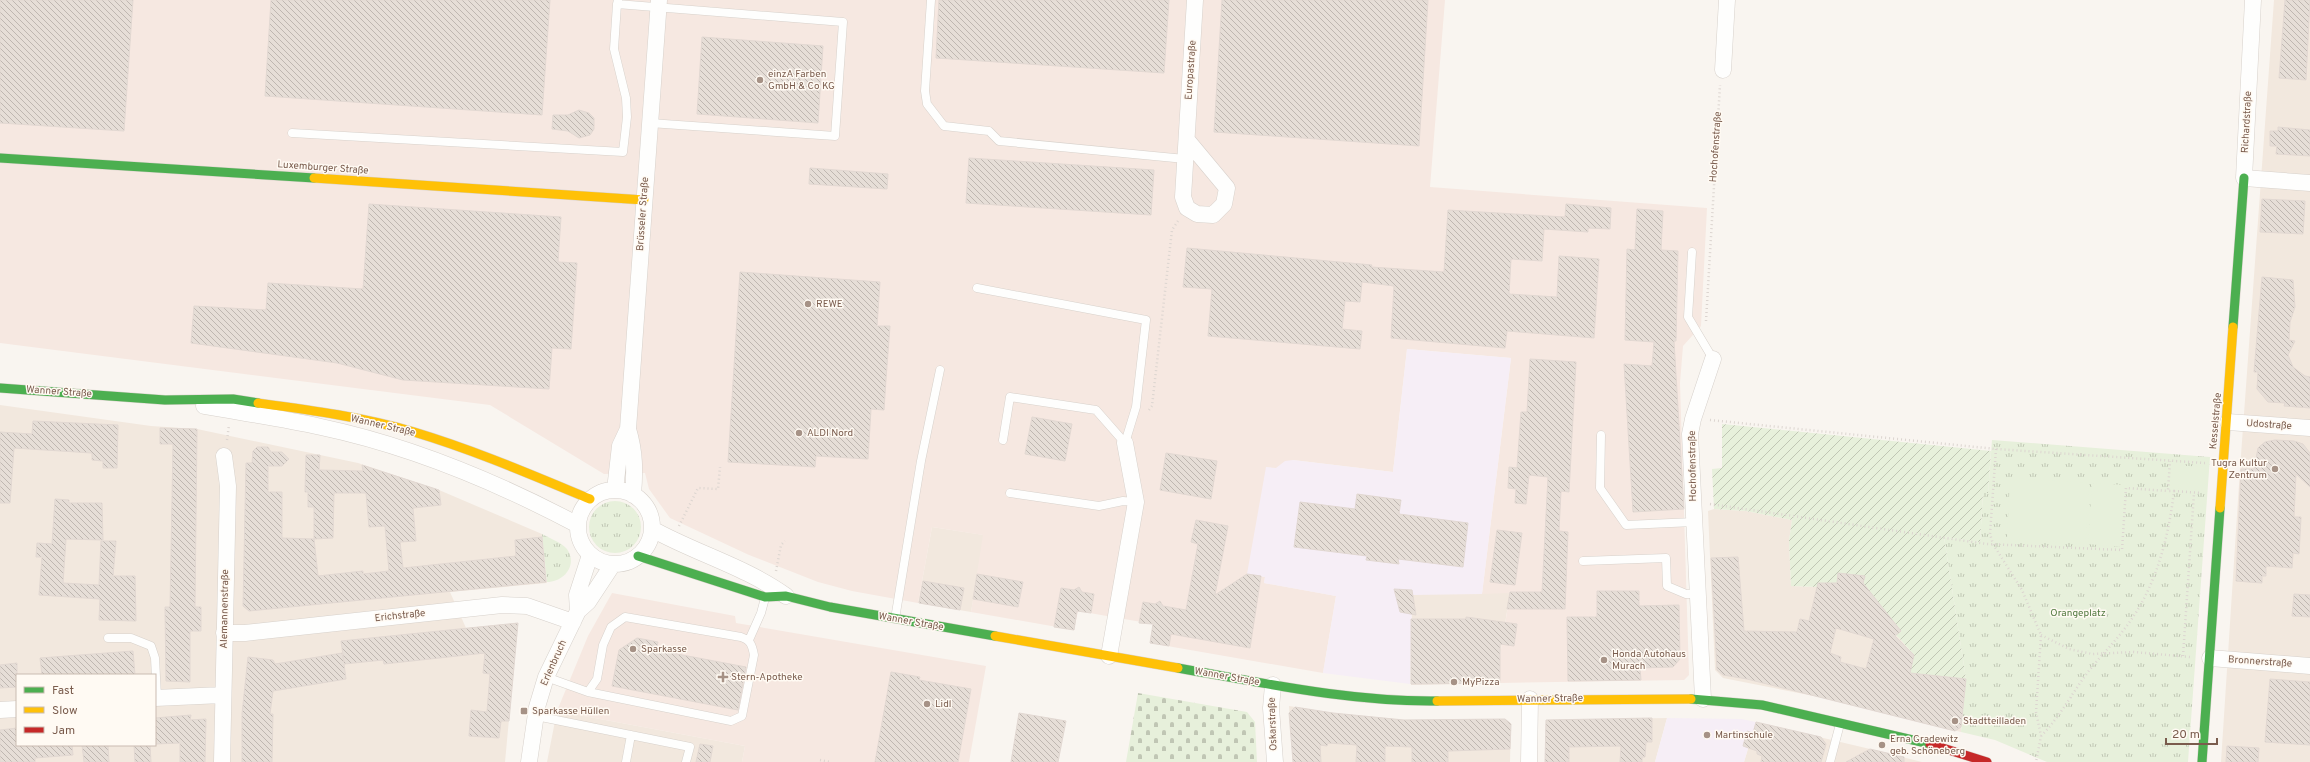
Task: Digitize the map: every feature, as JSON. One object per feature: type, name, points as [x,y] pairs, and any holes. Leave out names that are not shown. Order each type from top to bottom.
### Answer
[{"type":"street","name":"Europastraße","points":[[1187,208],[1183,197],[1195,0]]},
{"type":"street","points":[[1723,70],[1727,0]]},
{"type":"street","name":"Richardstraße","points":[[2244,178],[2253,0]]},
{"type":"street","name":"Brüsseler Straße","points":[[615,490],[620,446],[628,428],[659,4]]},
{"type":"street","points":[[1187,140],[1227,188],[1224,204],[1213,215],[1197,214],[1187,208]]},
{"type":"street","name":"Luxemburger Straße","points":[[0,158],[644,200]]},
{"type":"street","points":[[2244,178],[2310,183]]},
{"type":"street","name":"Kesselstraße","points":[[2202,762],[2223,465],[2228,422],[2244,178]]},
{"type":"street","name":"Hochofenstraße","points":[[1703,698],[1690,434],[1693,419],[1713,359]]},
{"type":"street","name":"Wanner Straße","points":[[0,388],[165,400],[233,399],[324,412],[413,432],[501,462],[590,499]]},
{"type":"street","name":"Wanner Straße","points":[[165,400],[321,426],[405,450],[493,483],[578,525]]},
{"type":"street","name":"Udostraße","points":[[2228,422],[2310,428]]},
{"type":"street","name":"Brüsseler Straße","points":[[628,428],[634,448],[636,466],[633,495]]},
{"type":"street","points":[[1109,656],[1136,502],[1125,442]]},
{"type":"street","name":"Alemannenstraße","points":[[222,762],[222,694],[228,486],[224,456]]},
{"type":"street","points":[[615,490],[633,495],[647,509],[652,529],[645,548],[638,556],[626,562],[613,564],[604,563],[590,555],[583,546],[578,525],[579,516],[590,499],[606,491],[615,490]]},
{"type":"street","name":"Wanner Straße","points":[[652,529],[767,591]]},
{"type":"street","name":"Erlenbruch","points":[[575,617],[577,595],[590,555]]},
{"type":"street","name":"Wanner Straße","points":[[638,556],[830,607],[1273,685],[1383,700],[1703,698],[1762,705],[1939,746],[1987,762]]},
{"type":"street","name":"Erlenbruch","points":[[529,762],[536,716],[546,677],[575,617],[588,602],[613,564]]},
{"type":"street","name":"Erichstraße","points":[[224,633],[245,633],[502,605],[527,606],[575,617]]},
{"type":"street","name":"Bronnerstraße","points":[[2210,658],[2310,666]]},
{"type":"street","name":"Oskarstraße","points":[[1273,685],[1271,708],[1275,762]]},
{"type":"street","points":[[156,698],[222,694]]},
{"type":"street","points":[[1529,762],[1530,699]]},
{"type":"street","points":[[0,710],[16,709]]},
{"type":"lane","points":[[931,0],[925,91],[927,104],[944,126],[989,131],[999,141],[1185,159]]},
{"type":"lane","points":[[292,132],[623,152],[627,117],[626,98],[614,49],[618,2],[659,4],[843,22],[835,136],[650,123]]},
{"type":"lane","points":[[1692,252],[1688,317],[1713,359]]},
{"type":"lane","points":[[977,288],[1146,320],[1136,407],[1125,442]]},
{"type":"lane","points":[[895,619],[921,461],[940,370]]},
{"type":"lane","points":[[1003,440],[1010,397],[1096,410],[1125,442]]},
{"type":"lane","points":[[1602,435],[1600,488],[1626,525],[1694,522]]},
{"type":"lane","points":[[1010,493],[1099,506],[1123,501],[1136,502]]},
{"type":"lane","points":[[1583,561],[1666,558],[1667,586],[1686,594],[1697,594]]},
{"type":"lane","points":[[546,677],[588,692],[731,721],[742,716],[754,655],[749,640],[761,613],[767,591]]},
{"type":"lane","points":[[588,692],[597,678],[603,645],[611,627],[625,617],[740,636],[749,640]]},
{"type":"lane","points":[[108,638],[131,638],[151,646],[155,658],[155,674]]},
{"type":"lane","points":[[536,716],[690,747],[686,762]]},
{"type":"lane","points":[[1830,762],[1840,723]]},
{"type":"lane","points":[[626,762],[631,735]]},
{"type":"path","name":"Hochofenstraße","points":[[1707,324],[1708,271],[1723,70]]},
{"type":"path","points":[[1148,412],[1152,406],[1172,230],[1187,208]]},
{"type":"path","points":[[224,456],[232,411]]},
{"type":"path","points":[[1693,419],[1996,449],[2223,465]]},
{"type":"path","points":[[1996,449],[1990,521],[1993,544],[2022,590],[2041,635],[2036,712],[2041,736],[2036,762]]},
{"type":"path","points":[[2168,491],[2170,461]]},
{"type":"path","points":[[676,542],[680,522],[698,488],[718,489],[720,467]]},
{"type":"path","points":[[1693,502],[1947,539],[1993,544],[2122,550],[2126,488],[2221,494]]},
{"type":"path","points":[[2041,736],[2056,722],[2089,671],[2132,619],[2151,581],[2170,524],[2174,491]]},
{"type":"path","points":[[2183,656],[2194,492]]},
{"type":"path","points":[[767,591],[777,568],[781,544],[785,541]]},
{"type":"path","points":[[2041,635],[2069,649],[2092,654],[2106,652],[2134,652],[2210,658]]},
{"type":"path","points":[[820,760],[830,762]]},
{"type":"shaded area","points":[[0,0],[1445,0],[1430,187],[1707,208],[1701,326],[1683,346],[1680,383],[1689,675],[1684,680],[1500,683],[1500,656],[1510,593],[1482,594],[1511,358],[1407,349],[1393,472],[1293,460],[1247,574],[1265,577],[1264,583],[1336,596],[1323,673],[1150,643],[1153,624],[1078,611],[1074,630],[971,612],[983,535],[932,527],[918,603],[852,591],[818,582],[749,555],[670,518],[649,489],[645,473],[604,474],[490,405],[0,343]]},
{"type":"shaded area","points":[[2274,0],[2310,0],[2310,762],[2221,762],[2240,469]]},
{"type":"shaded area","points":[[1407,349],[1511,358],[1482,594],[1412,595],[1410,684],[1323,673],[1336,596],[1264,583],[1265,577],[1247,574],[1266,467],[1276,468],[1285,461],[1293,460],[1393,472]]},
{"type":"shaded area","points":[[0,405],[151,426],[197,429],[358,463],[439,490],[542,534],[547,583],[450,592],[466,628],[518,623],[505,762],[0,762]]},
{"type":"shaded area","points":[[1714,509],[1746,511],[1792,520],[1789,541],[1791,586],[1846,588],[1900,639],[1914,655],[1909,673],[1966,679],[1961,732],[1819,697],[1723,678],[1715,670],[1708,511]]},
{"type":"shaded area","points":[[932,527],[984,535],[971,612],[918,603]]},
{"type":"shaded area","points":[[1510,592],[1500,656],[1500,683],[1411,685],[1412,594]]},
{"type":"shaded area","points":[[612,593],[735,616],[736,623],[986,666],[969,762],[742,762],[745,746],[557,711],[588,636]]},
{"type":"shaded area","points":[[1289,706],[1333,713],[1404,720],[1505,719],[1511,724],[1510,762],[1293,762]]},
{"type":"shaded area","points":[[557,711],[745,746],[742,762],[547,762]]},
{"type":"shaded area","points":[[1667,718],[1655,762],[1545,762],[1546,720]]},
{"type":"shaded area","name":"Martinschule","points":[[1667,718],[1741,719],[1756,722],[1744,762],[1655,762]]},
{"type":"shaded area","points":[[1756,722],[1870,749],[1922,762],[1744,762]]},
{"type":"green space","points":[[1722,424],[1991,451],[1988,493],[1983,493],[1980,542],[1944,537],[1966,679],[1909,673],[1914,655],[1900,639],[1846,588],[1791,586],[1789,541],[1792,520],[1746,511],[1714,509],[1712,469],[1722,468]]},
{"type":"green space","name":"Orangeplatz","points":[[1992,440],[2210,457],[2188,762],[2047,762],[1995,740],[1961,732],[1966,679],[1944,537],[1980,542],[1983,493],[1988,493]]},
{"type":"green space","points":[[2171,465],[2206,467],[2205,490],[2170,488]]},
{"type":"green space","points":[[2010,478],[2089,483],[2085,544],[2007,539]]},
{"type":"green space","points":[[2092,483],[2125,485],[2121,547],[2088,544]]},
{"type":"green space","points":[[610,501],[620,501],[634,508],[641,522],[641,532],[634,546],[620,553],[610,553],[600,549],[593,542],[589,532],[589,522],[593,512],[600,505]]},
{"type":"green space","points":[[542,534],[562,544],[570,555],[571,561],[568,572],[559,579],[553,581],[547,582]]},
{"type":"green space","points":[[1138,693],[1247,712],[1255,722],[1257,762],[1126,762]]},
{"type":"building","points":[[0,0],[133,0],[124,131],[0,123]]},
{"type":"building","points":[[271,0],[550,0],[542,115],[265,96]]},
{"type":"building","points":[[939,0],[1169,0],[1164,73],[936,58]]},
{"type":"building","points":[[1222,0],[1428,0],[1419,146],[1214,132]]},
{"type":"building","points":[[2285,0],[2310,0],[2306,80],[2279,78]]},
{"type":"building","name":"einzA Farben GmbH & Co KG","points":[[702,37],[823,46],[818,123],[697,114]]},
{"type":"building","points":[[579,110],[589,113],[594,118],[594,129],[590,135],[579,138],[568,131],[552,129],[553,115],[568,115]]},
{"type":"building","points":[[2278,127],[2310,130],[2310,156],[2276,154],[2277,146],[2270,146],[2270,131],[2278,131]]},
{"type":"building","points":[[969,158],[1154,170],[1151,215],[966,203]]},
{"type":"building","points":[[810,168],[888,174],[887,189],[809,184]]},
{"type":"building","points":[[2262,199],[2305,201],[2303,234],[2260,232]]},
{"type":"building","points":[[369,204],[561,217],[558,262],[577,263],[571,349],[552,348],[549,389],[403,380],[337,363],[191,343],[194,306],[266,310],[268,283],[363,289]]},
{"type":"building","points":[[1566,204],[1611,208],[1610,229],[1588,228],[1588,232],[1544,229],[1542,261],[1511,259],[1509,294],[1557,297],[1559,256],[1599,259],[1594,338],[1507,331],[1505,348],[1391,338],[1394,286],[1362,282],[1360,302],[1345,301],[1342,329],[1362,331],[1360,349],[1208,336],[1212,289],[1183,287],[1187,248],[1372,265],[1371,267],[1444,272],[1448,210],[1565,217]]},
{"type":"building","points":[[1637,209],[1663,211],[1661,250],[1678,251],[1676,341],[1674,341],[1684,509],[1633,512],[1624,364],[1652,366],[1654,342],[1625,340],[1627,249],[1635,250]]},
{"type":"building","points":[[740,272],[880,282],[877,326],[890,326],[884,410],[871,409],[868,459],[816,456],[815,467],[728,462]]},
{"type":"building","points":[[2262,277],[2293,280],[2295,307],[2290,322],[2289,340],[2295,341],[2288,355],[2293,367],[2305,376],[2310,377],[2310,408],[2284,406],[2285,403],[2268,402],[2257,389],[2258,372],[2254,372]]},
{"type":"building","points":[[1530,359],[1576,362],[1569,492],[1561,491],[1559,531],[1568,532],[1565,609],[1507,609],[1510,592],[1542,592],[1548,477],[1529,475],[1526,504],[1515,503],[1516,489],[1508,488],[1509,467],[1517,468],[1521,412],[1527,412]]},
{"type":"building","points":[[1032,417],[1072,424],[1065,461],[1025,454]]},
{"type":"building","points":[[33,421],[118,425],[117,468],[103,468],[103,461],[92,460],[92,453],[14,448],[10,503],[0,503],[0,432],[32,434]]},
{"type":"building","points":[[160,428],[197,429],[195,607],[201,607],[201,631],[190,631],[190,682],[166,681],[165,607],[170,607],[173,444],[160,444]]},
{"type":"building","points":[[2275,440],[2294,441],[2303,444],[2310,453],[2310,487],[2296,474],[2294,517],[2301,517],[2299,554],[2293,553],[2292,568],[2266,566],[2266,576],[2262,576],[2262,583],[2236,581],[2241,469],[2254,469],[2258,448],[2265,442]]},
{"type":"building","points":[[257,447],[268,447],[271,452],[282,452],[289,459],[282,466],[268,466],[268,492],[282,492],[282,538],[314,539],[314,507],[308,507],[308,492],[305,492],[306,455],[320,455],[319,470],[363,471],[362,465],[439,490],[441,505],[413,508],[416,541],[400,542],[403,568],[516,556],[515,540],[542,537],[546,582],[249,611],[243,606],[246,463],[252,463],[253,451]],"holes":[[[334,493],[366,493],[369,527],[385,526],[389,571],[363,574],[363,571],[318,576],[314,539],[333,538]]]},
{"type":"building","points":[[1166,453],[1217,461],[1211,499],[1160,490]]},
{"type":"building","points":[[1357,494],[1401,500],[1399,514],[1468,523],[1463,567],[1398,559],[1399,564],[1366,560],[1367,556],[1294,547],[1300,502],[1355,509]]},
{"type":"building","points":[[55,499],[69,500],[69,503],[102,503],[103,540],[66,539],[63,583],[99,585],[101,541],[116,541],[113,576],[135,576],[136,621],[99,620],[100,599],[39,595],[42,557],[36,557],[37,543],[52,544]]},
{"type":"building","points":[[1196,520],[1228,526],[1215,595],[1247,574],[1261,576],[1250,648],[1171,634],[1169,646],[1150,643],[1153,624],[1139,623],[1143,602],[1155,604],[1160,601],[1163,606],[1186,610],[1198,544],[1191,542]]},
{"type":"building","points":[[1497,530],[1522,533],[1515,585],[1490,582]]},
{"type":"building","points":[[1738,557],[1744,631],[1797,632],[1800,619],[1809,621],[1818,583],[1837,583],[1838,573],[1865,576],[1863,583],[1901,631],[1895,636],[1914,655],[1910,673],[1966,679],[1961,727],[1955,731],[1747,679],[1723,675],[1717,670],[1711,558]],"holes":[[[1836,628],[1874,639],[1866,669],[1840,662],[1841,657],[1830,653]]]},
{"type":"building","points":[[977,574],[1023,582],[1018,607],[973,599]]},
{"type":"building","points":[[923,581],[964,588],[960,610],[919,603]]},
{"type":"building","points":[[1079,587],[1082,592],[1094,594],[1091,613],[1077,611],[1074,630],[1054,627],[1061,588],[1074,590]]},
{"type":"building","points":[[1394,589],[1412,590],[1416,615],[1400,612]]},
{"type":"building","points":[[1597,591],[1639,591],[1639,606],[1679,605],[1680,659],[1673,667],[1640,668],[1641,680],[1568,681],[1567,617],[1597,617]]},
{"type":"building","points":[[2294,594],[2310,595],[2310,617],[2292,616]]},
{"type":"building","points":[[1466,617],[1517,624],[1514,646],[1500,644],[1500,683],[1411,684],[1411,619],[1466,619]]},
{"type":"building","points":[[518,623],[509,721],[501,721],[499,738],[469,736],[471,710],[487,712],[490,674],[483,673],[485,653],[384,664],[383,660],[344,664],[346,679],[273,691],[270,714],[273,714],[272,762],[242,762],[242,714],[248,657],[273,660],[275,664],[342,653],[344,662],[341,641]]},
{"type":"building","points":[[637,638],[658,642],[656,650],[746,667],[738,710],[612,686],[619,650]]},
{"type":"building","points":[[133,651],[135,674],[42,674],[40,658]]},
{"type":"building","points":[[17,663],[16,687],[0,688],[0,665]]},
{"type":"building","name":"Lidl","points":[[891,672],[920,677],[919,680],[971,689],[958,762],[875,762]]},
{"type":"building","points":[[2270,679],[2310,682],[2310,745],[2265,742]]},
{"type":"building","points":[[1295,707],[1333,713],[1404,720],[1505,719],[1511,724],[1510,749],[1448,751],[1448,762],[1412,762],[1412,747],[1385,746],[1385,762],[1356,762],[1357,745],[1328,743],[1327,746],[1320,745],[1321,762],[1293,762],[1289,713]]},
{"type":"building","points":[[1019,713],[1066,721],[1058,762],[1011,762]]},
{"type":"building","points":[[191,715],[190,720],[206,719],[205,762],[180,762],[180,743],[156,744],[156,718]]},
{"type":"building","points":[[1652,718],[1652,742],[1646,742],[1645,757],[1642,757],[1642,762],[1620,762],[1621,746],[1569,747],[1569,762],[1545,762],[1546,720]]},
{"type":"building","points":[[1756,722],[1821,737],[1826,744],[1821,762],[1761,762],[1762,756],[1757,754],[1757,751],[1743,746],[1747,731],[1753,733]]},
{"type":"building","points":[[16,728],[16,746],[72,746],[73,755],[35,758],[35,762],[0,762],[0,730]]},
{"type":"building","points":[[700,744],[713,746],[710,762],[696,762]]},
{"type":"building","points":[[82,746],[108,746],[109,762],[84,762]]},
{"type":"building","points":[[134,746],[150,746],[151,762],[135,762]]},
{"type":"building","points":[[2227,746],[2259,748],[2258,762],[2226,762]]},
{"type":"building","points":[[1870,749],[1904,757],[1904,762],[1846,762]]},
{"type":"traffic: fast","points":[[0,158],[314,178]]},
{"type":"traffic: fast","points":[[2233,327],[2244,178]]},
{"type":"traffic: fast","points":[[0,388],[165,400],[233,399],[258,403]]},
{"type":"traffic: fast","points":[[2202,762],[2220,508]]},
{"type":"traffic: fast","points":[[638,556],[765,597],[786,596],[830,607],[995,636]]},
{"type":"traffic: fast","points":[[1178,668],[1339,695],[1437,701]]},
{"type":"traffic: fast","points":[[1691,699],[1762,705],[1930,744]]},
{"type":"traffic: slow","points":[[314,178],[644,200]]},
{"type":"traffic: slow","points":[[2220,508],[2233,327]]},
{"type":"traffic: slow","points":[[258,403],[356,418],[414,432],[481,455],[590,499]]},
{"type":"traffic: slow","points":[[995,636],[1178,668]]},
{"type":"traffic: slow","points":[[1437,701],[1691,699]]},
{"type":"traffic: jam","points":[[1930,744],[1987,762]]},
{"type":"place","name":"einzA Farben GmbH & Co KG","points":[[760,80]]},
{"type":"place","name":"REWE","points":[[808,304]]},
{"type":"place","name":"ALDI Nord","points":[[799,433]]},
{"type":"place","name":"Tugra Kultur Zentrum","points":[[2275,469]]},
{"type":"place","name":"Sparkasse","points":[[633,649]]},
{"type":"place","name":"Honda Autohaus Murach","points":[[1604,660]]},
{"type":"place","name":"Stern-Apotheke","points":[[723,677]]},
{"type":"place","name":"MyPizza","points":[[1454,682]]},
{"type":"place","name":"Lidl","points":[[927,704]]},
{"type":"place","name":"Sparkasse Hüllen","points":[[524,711]]},
{"type":"place","name":"Stadtteilladen","points":[[1955,721]]},
{"type":"place","name":"Martinschule","points":[[1707,735]]},
{"type":"place","name":"Erna Gradewitz geb. Schöneberg","points":[[1882,745]]}]
